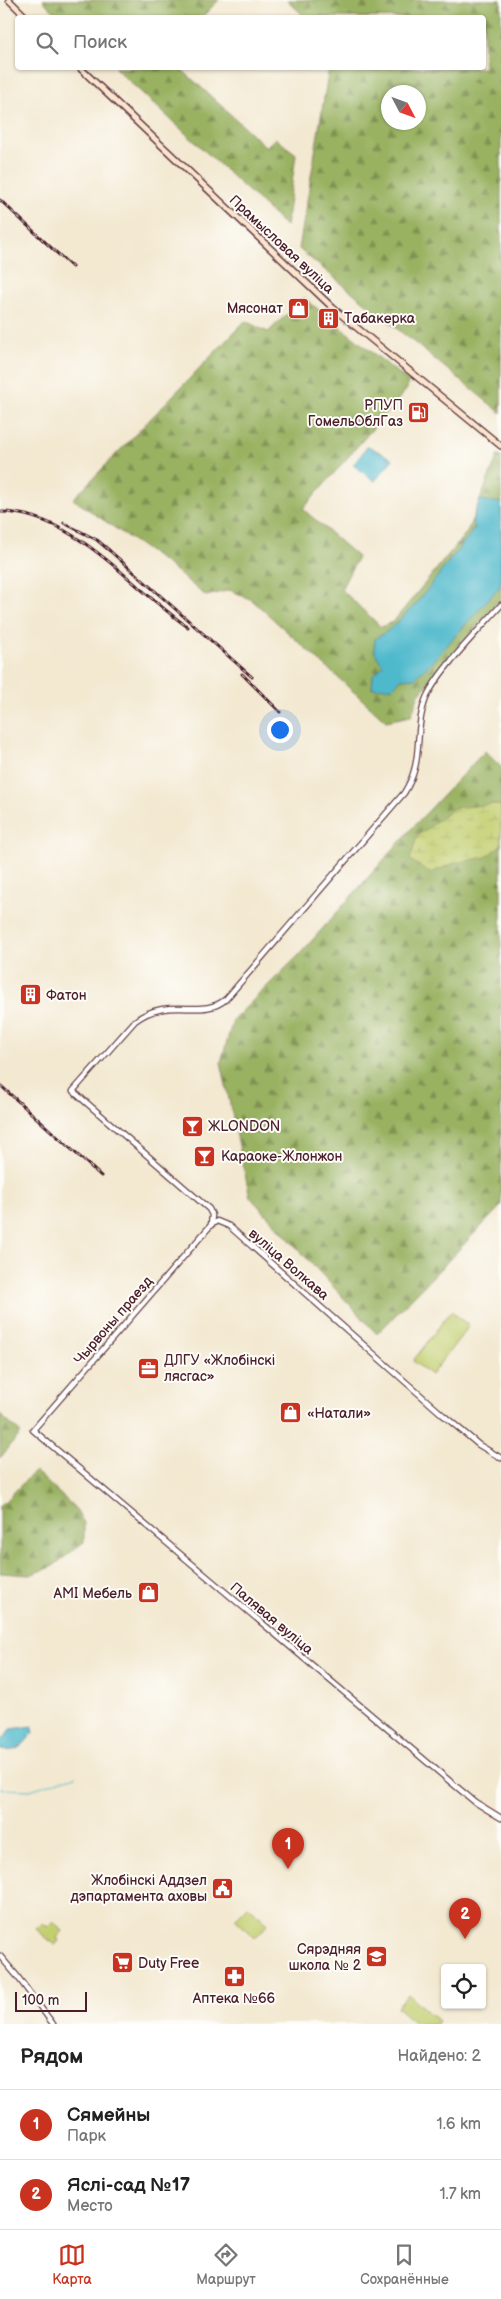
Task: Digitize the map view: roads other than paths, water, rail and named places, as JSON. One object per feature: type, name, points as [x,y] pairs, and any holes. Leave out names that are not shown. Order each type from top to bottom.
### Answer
[{"type":"main road","points":[[8,0],[24,15]]},
{"type":"main road","name":"Прамысловая вуліца","points":[[82,70],[333,308],[501,446]]},
{"type":"street","points":[[211,1224],[212,1215],[209,1209],[73,1091],[135,1021],[145,1014],[167,1007],[206,1008],[217,1006],[226,998],[404,793],[415,773],[421,713],[429,691],[501,605]]},
{"type":"street","name":"вуліца Волкава","points":[[211,1224],[217,1220],[228,1226],[443,1415],[479,1445],[501,1458]]},
{"type":"street","name":"Чырвоны праезд","points":[[32,1430],[211,1224]]},
{"type":"street","name":"Палявая вуліца","points":[[32,1430],[468,1796],[501,1818]]},
{"type":"street","points":[[0,1956],[53,2024]]},
{"type":"water","points":[[368,446],[393,459],[375,481],[353,465]]},
{"type":"water","points":[[480,500],[501,503],[501,585],[432,662],[415,678],[401,679],[393,687],[372,688],[373,675],[383,666],[374,651],[375,639],[389,630],[416,604],[475,528],[472,521]]},
{"type":"water","points":[[32,1726],[33,1732],[20,1747],[6,1751],[0,1750],[0,1739],[5,1737],[11,1729]]},
{"type":"waterway","points":[[0,1789],[30,1790],[76,1776]]},
{"type":"railway","points":[[0,200],[72,267]]},
{"type":"railway","points":[[0,512],[27,515],[53,524],[77,538],[188,627]]},
{"type":"railway","points":[[64,523],[97,540],[252,677]]},
{"type":"railway","points":[[242,674],[280,712]]},
{"type":"railway","points":[[0,1085],[101,1176]]},
{"type":"place","name":"Мясонат","points":[[299,308]]},
{"type":"place","name":"Табакерка","points":[[328,318]]},
{"type":"place","name":"РПУП ГомельОблГаз","points":[[419,413]]},
{"type":"place","name":"Фатон","points":[[30,995]]},
{"type":"place","name":"ЖLONDON","points":[[192,1126]]},
{"type":"place","name":"Караоке-Жлонжон","points":[[205,1156]]},
{"type":"place","name":"ДЛГУ «Жлобінскі лясгас»","points":[[148,1368]]},
{"type":"place","name":"«Натали»","points":[[291,1413]]},
{"type":"place","name":"AMI Мебель","points":[[148,1593]]},
{"type":"place","name":"Сямейны","points":[[288,1869]]},
{"type":"place","name":"Жлобінскі Аддзел дэпартамента аховы","points":[[223,1888]]},
{"type":"place","name":"Яслі-сад №17","points":[[465,1939]]},
{"type":"place","name":"Сярэдняя школа № 2","points":[[377,1957]]},
{"type":"place","name":"Duty Free","points":[[122,1963]]},
{"type":"place","name":"Аптека №66","points":[[234,1976]]}]
